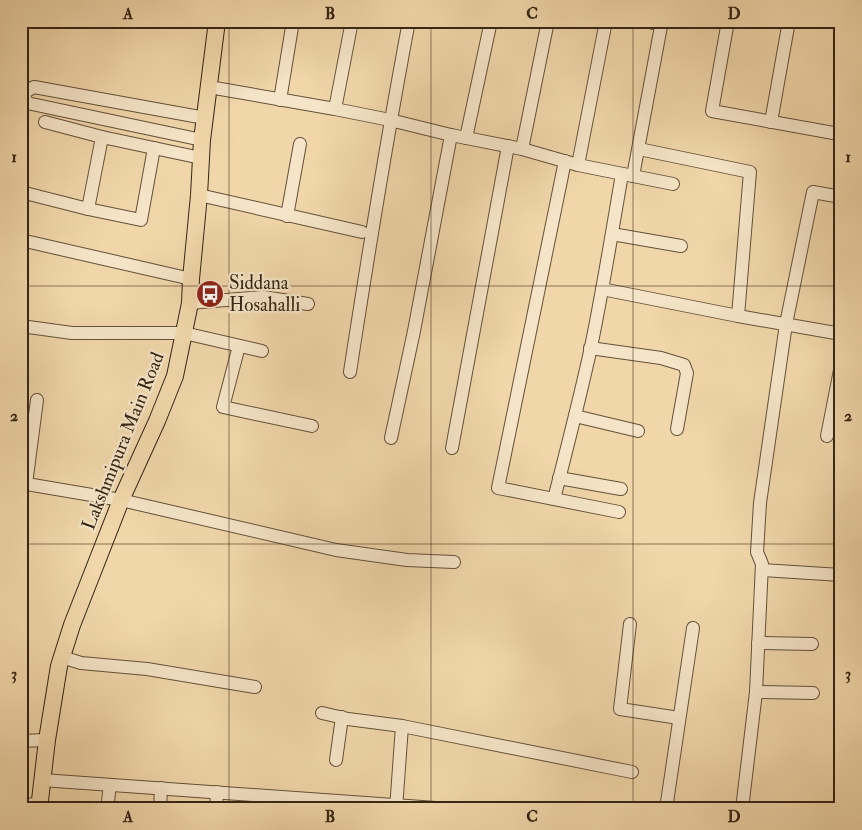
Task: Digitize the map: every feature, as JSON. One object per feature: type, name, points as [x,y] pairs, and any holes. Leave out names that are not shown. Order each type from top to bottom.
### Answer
[{"type":"main road","name":"Lakshmipura Main Road","points":[[39,806],[47,740],[60,666],[72,625],[121,500],[175,376],[190,303],[202,140],[217,21]]},
{"type":"street","points":[[280,100],[293,21]]},
{"type":"street","points":[[335,109],[352,21]]},
{"type":"street","points":[[350,372],[390,120],[409,21]]},
{"type":"street","points":[[466,138],[491,21]]},
{"type":"street","points":[[522,149],[548,21]]},
{"type":"street","points":[[578,165],[606,21]]},
{"type":"street","points":[[554,499],[590,348],[612,234],[628,175],[639,149],[662,23],[645,21]]},
{"type":"street","points":[[728,21],[712,111],[771,122],[840,131]]},
{"type":"street","points":[[771,122],[789,21]]},
{"type":"street","points":[[202,140],[27,103],[22,93],[34,87],[205,118]]},
{"type":"street","points":[[209,87],[390,120],[451,135],[522,149],[578,165],[673,184]]},
{"type":"street","points":[[45,122],[102,137],[201,158]]},
{"type":"street","points":[[391,438],[414,330],[451,135]]},
{"type":"street","points":[[88,209],[102,137]]},
{"type":"street","points":[[287,216],[300,144]]},
{"type":"street","points":[[452,448],[508,146]]},
{"type":"street","points":[[21,192],[141,220],[154,148]]},
{"type":"street","points":[[639,149],[750,172],[738,316]]},
{"type":"street","points":[[565,161],[498,488],[619,512]]},
{"type":"street","points":[[742,809],[756,692],[762,570],[762,564],[757,552],[760,503],[786,324],[813,192],[841,197]]},
{"type":"street","points":[[199,195],[362,232]]},
{"type":"street","points":[[612,234],[681,246]]},
{"type":"street","points":[[21,240],[191,279]]},
{"type":"street","points":[[602,289],[841,334]]},
{"type":"street","points":[[190,303],[263,297],[308,304]]},
{"type":"street","points":[[21,326],[72,333],[184,333],[262,351]]},
{"type":"street","points":[[239,346],[223,407],[312,426]]},
{"type":"street","points":[[590,348],[661,358],[684,365],[687,373],[677,429]]},
{"type":"street","points":[[827,436],[841,364]]},
{"type":"street","points":[[37,400],[24,483],[121,500],[336,550],[407,560],[454,562]]},
{"type":"street","points":[[575,416],[638,431]]},
{"type":"street","points":[[559,478],[621,490]]},
{"type":"street","points":[[762,570],[841,575]]},
{"type":"street","points":[[630,624],[620,709],[680,718]]},
{"type":"street","points":[[666,809],[693,628]]},
{"type":"street","points":[[758,643],[812,644]]},
{"type":"street","points":[[62,657],[81,663],[147,669],[255,687]]},
{"type":"street","points":[[756,692],[813,693]]},
{"type":"street","points":[[322,713],[402,726],[632,772]]},
{"type":"street","points":[[336,760],[342,717]]},
{"type":"street","points":[[396,807],[402,726]]},
{"type":"street","points":[[21,741],[47,740]]},
{"type":"street","points":[[42,780],[217,792],[280,803],[450,809]]},
{"type":"street","points":[[107,809],[110,785]]},
{"type":"street","points":[[160,809],[161,788]]},
{"type":"street","points":[[216,809],[217,792]]},
{"type":"street","points":[[21,805],[39,806]]},
{"type":"place","name":"Siddana Hosahalli","points":[[210,294]]}]
